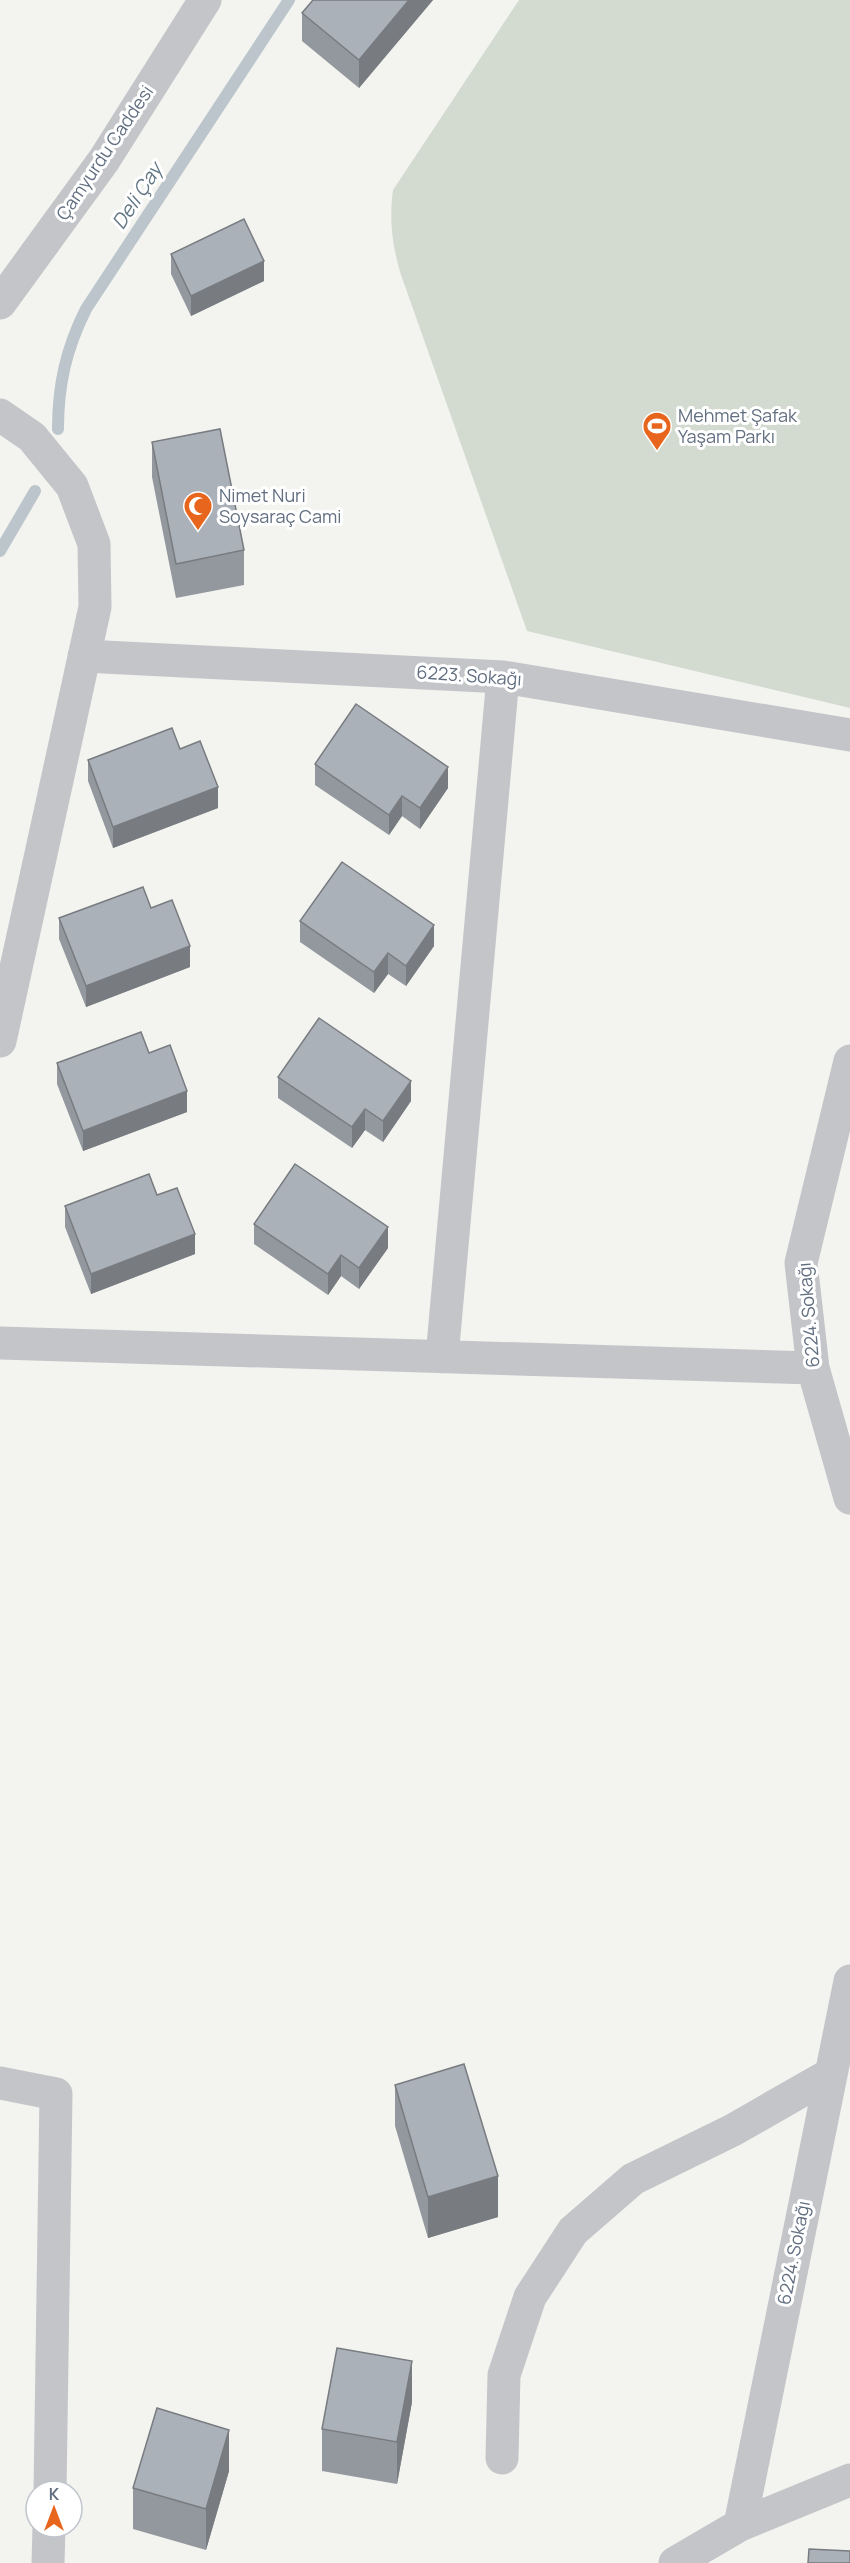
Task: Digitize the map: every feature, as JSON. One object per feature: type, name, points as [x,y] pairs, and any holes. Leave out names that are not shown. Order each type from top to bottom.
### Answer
[{"type":"street","name":"Çamyurdu Caddesi","points":[[0,303],[104,160],[205,0]]},
{"type":"street","points":[[0,416],[32,437],[72,486],[94,544],[95,607],[0,1041]]},
{"type":"street","name":"6223. Sokağı","points":[[84,656],[503,676],[850,735]]},
{"type":"street","points":[[442,1357],[503,676]]},
{"type":"street","name":"6224. Sokağı","points":[[850,1061],[801,1263],[813,1368],[850,1498]]},
{"type":"street","points":[[0,1343],[813,1368]]},
{"type":"street","name":"6224. Sokağı","points":[[740,2525],[829,2075],[850,1981]]},
{"type":"street","points":[[502,2458],[504,2375],[530,2297],[573,2231],[633,2179],[733,2130],[829,2075]]},
{"type":"street","points":[[0,2083],[56,2094],[50,2479]]},
{"type":"street","points":[[675,2563],[740,2525],[850,2480]]},
{"type":"street","points":[[48,2563],[49,2539]]},
{"type":"shaded area","name":"Mehmet Şafak Yaşam Parkı","points":[[519,0],[850,0],[850,708],[527,631],[400,272],[391,221],[393,190]]},
{"type":"building","points":[[313,0],[409,0],[359,60],[302,13]]},
{"type":"building","points":[[244,219],[264,261],[191,296],[171,254]]},
{"type":"building","name":"Nimet Nuri Soysaraç Cami","points":[[220,429],[244,550],[176,564],[152,442]]},
{"type":"building","points":[[356,704],[448,767],[420,808],[402,796],[389,815],[315,764]]},
{"type":"building","points":[[172,728],[180,749],[200,741],[218,787],[113,827],[88,760]]},
{"type":"building","points":[[342,862],[434,925],[406,966],[388,953],[374,972],[300,921]]},
{"type":"building","points":[[143,887],[151,908],[172,900],[190,946],[86,986],[59,918]]},
{"type":"building","points":[[319,1018],[411,1081],[383,1121],[365,1109],[352,1127],[278,1077]]},
{"type":"building","points":[[141,1032],[149,1053],[170,1045],[187,1091],[83,1131],[57,1063]]},
{"type":"building","points":[[295,1164],[388,1227],[359,1268],[341,1255],[328,1274],[254,1224]]},
{"type":"building","points":[[149,1174],[157,1195],[177,1188],[195,1234],[91,1274],[65,1206]]},
{"type":"building","points":[[464,2064],[498,2176],[428,2197],[395,2085]]},
{"type":"building","points":[[337,2348],[412,2361],[397,2442],[322,2429]]},
{"type":"building","points":[[157,2408],[229,2430],[206,2509],[133,2488]]},
{"type":"building","points":[[809,2549],[850,2551],[850,2563],[808,2563]]},
{"type":"waterway","name":"Deli Çay","points":[[58,429],[64,368],[73,338],[86,309],[289,0]]},
{"type":"waterway","name":"Deli Çay","points":[[0,551],[35,491]]},
{"type":"place","name":"Mehmet Şafak Yaşam Parkı","points":[[657,452]]},
{"type":"place","name":"Nimet Nuri Soysaraç Cami","points":[[198,532]]}]
